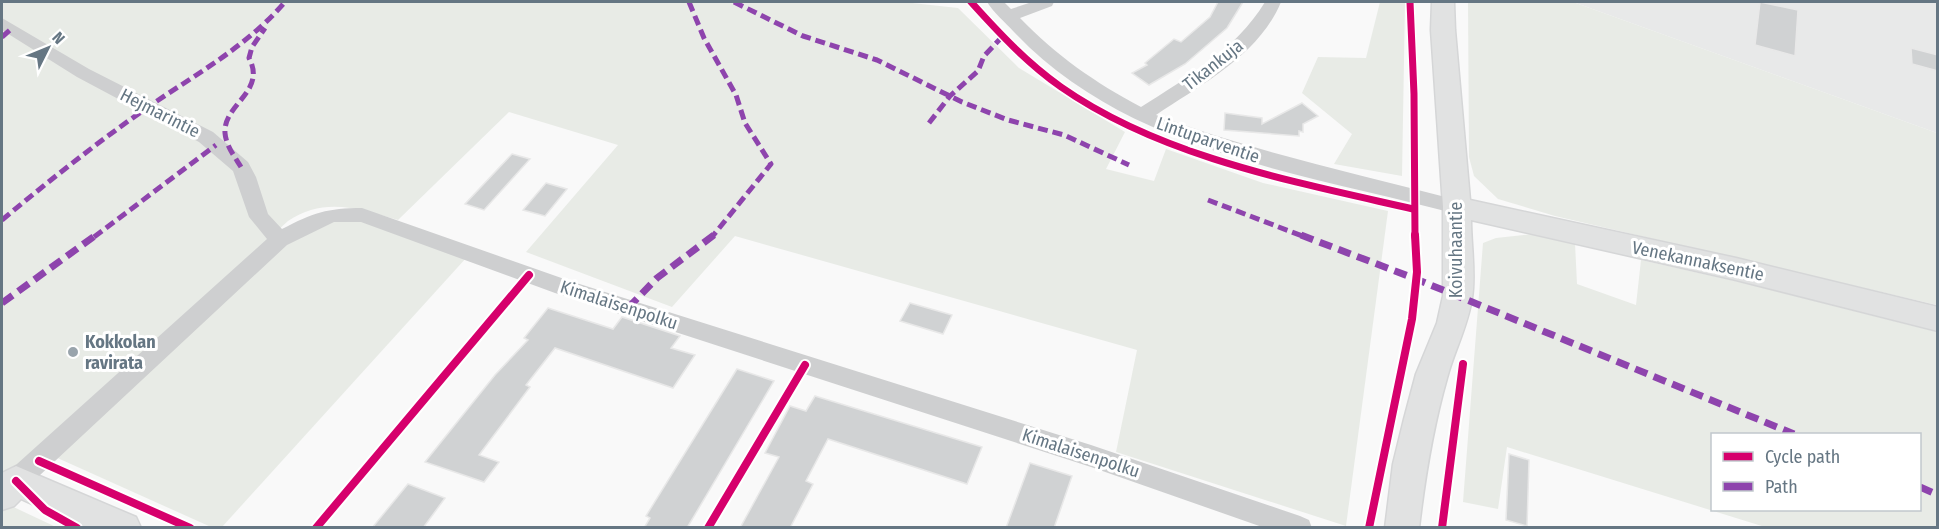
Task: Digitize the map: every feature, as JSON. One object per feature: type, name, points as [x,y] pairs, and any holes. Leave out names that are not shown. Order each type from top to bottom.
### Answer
[{"type":"street","name":"Lintuparventie","points":[[995,2],[1034,44],[1081,81],[1141,116],[1182,134],[1249,156],[1457,207]]},
{"type":"street","points":[[1009,16],[1046,2]]},
{"type":"street","name":"Tikankuja","points":[[1141,116],[1229,56],[1252,33],[1273,2]]},
{"type":"street","name":"Koivuhaantie","points":[[1402,528],[1410,464],[1419,419],[1432,374],[1452,323],[1458,296],[1457,207],[1443,30],[1443,2]]},
{"type":"street","name":"Hejmarintie","points":[[2,23],[83,73],[206,137],[240,167],[246,177],[259,217],[280,240]]},
{"type":"street","name":"Venekannaksentie","points":[[1457,207],[1736,269],[1938,319]]},
{"type":"street","name":"Kimalaisenpolku","points":[[9,488],[280,240],[315,221],[333,215],[362,215],[563,287],[1091,456],[1300,528]]},
{"type":"street","points":[[9,488],[124,528]]},
{"type":"shaded area","points":[[2,2],[903,2],[958,8],[1019,68],[1125,132],[1106,169],[1154,181],[1166,149],[1263,183],[1388,211],[1346,526],[1116,452],[1137,350],[735,236],[672,307],[526,252],[618,145],[509,112],[398,220],[356,209],[329,207],[302,213],[288,221],[2,482]]},
{"type":"shaded area","points":[[1380,2],[1405,2],[1402,176],[1334,164],[1352,134],[1302,93],[1318,57],[1366,58]]},
{"type":"shaded area","points":[[1468,2],[1573,2],[1937,133],[1937,305],[1555,216],[1498,199],[1474,176],[1469,157]]},
{"type":"shaded area","points":[[1573,2],[1937,2],[1937,133]]},
{"type":"shaded area","points":[[334,220],[361,220],[467,257],[222,527],[211,527],[53,456],[284,242]]},
{"type":"shaded area","points":[[1532,234],[1575,243],[1577,284],[1636,305],[1641,260],[1744,283],[1937,332],[1937,527],[1765,527],[1713,511],[1921,511],[1921,433],[1711,433],[1711,510],[1507,447],[1498,509],[1463,502],[1483,243],[1496,238]]},
{"type":"shaded area","points":[[5,503],[56,527],[2,528],[2,505]]},
{"type":"building","points":[[1218,2],[1243,2],[1227,28],[1185,64],[1149,85],[1132,73],[1147,65],[1145,63],[1174,39],[1181,42],[1210,17]]},
{"type":"building","points":[[1760,2],[1798,10],[1795,56],[1755,45]]},
{"type":"building","points":[[1911,48],[1938,55],[1938,71],[1912,64]]},
{"type":"building","points":[[1302,103],[1318,116],[1303,124],[1303,132],[1299,131],[1299,136],[1224,130],[1225,113],[1262,118],[1262,124]]},
{"type":"building","points":[[512,154],[530,159],[484,210],[465,204]]},
{"type":"building","points":[[546,183],[567,189],[545,216],[523,210]]},
{"type":"building","points":[[910,303],[952,315],[943,334],[900,321]]},
{"type":"building","points":[[548,308],[613,329],[622,317],[680,336],[671,348],[695,355],[673,388],[555,348],[526,385],[530,387],[479,455],[499,462],[484,482],[425,462],[495,375],[528,340],[524,338]]},
{"type":"building","points":[[737,369],[774,381],[687,528],[644,528],[650,518],[646,516]]},
{"type":"building","points":[[815,396],[982,447],[967,484],[828,439],[806,481],[813,484],[790,528],[740,528],[779,457],[765,453],[790,406],[806,411]]},
{"type":"building","points":[[1509,454],[1529,460],[1527,526],[1506,520]]},
{"type":"building","points":[[1030,463],[1072,476],[1054,528],[1006,528]]},
{"type":"building","points":[[408,484],[445,498],[423,528],[372,528]]},
{"type":"marked path","points":[[2,220],[113,133],[257,32],[285,2]]},
{"type":"marked path","points":[[628,308],[657,278],[717,232],[771,164],[745,123],[736,95],[704,38],[689,2]]},
{"type":"marked path","points":[[734,2],[803,36],[877,60],[962,102],[1008,120],[1064,135],[1129,165]]},
{"type":"marked path","points":[[241,167],[227,143],[225,128],[228,119],[251,85],[254,67],[249,58],[252,47],[265,28]]},
{"type":"marked path","points":[[2,37],[10,30]]},
{"type":"marked path","points":[[929,123],[950,96],[978,71],[984,56],[1001,38]]},
{"type":"marked path","points":[[2,303],[140,204],[216,145]]},
{"type":"marked path","points":[[1208,200],[1416,279],[1792,433]]},
{"type":"marked path","points":[[1921,487],[1938,495]]},
{"type":"cycle path","points":[[971,2],[1013,49],[1061,87],[1114,118],[1171,143],[1231,164],[1292,181],[1413,209]]},
{"type":"cycle path","points":[[1369,528],[1412,319],[1417,272],[1413,209],[1414,94],[1410,2]]},
{"type":"cycle path","points":[[316,528],[529,275]]},
{"type":"cycle path","points":[[1442,528],[1463,364]]},
{"type":"cycle path","points":[[708,528],[805,365]]},
{"type":"cycle path","points":[[39,461],[190,528]]},
{"type":"cycle path","points":[[16,481],[45,510],[77,528]]},
{"type":"place","name":"Kokkolan ravirata","points":[[73,352]]}]
